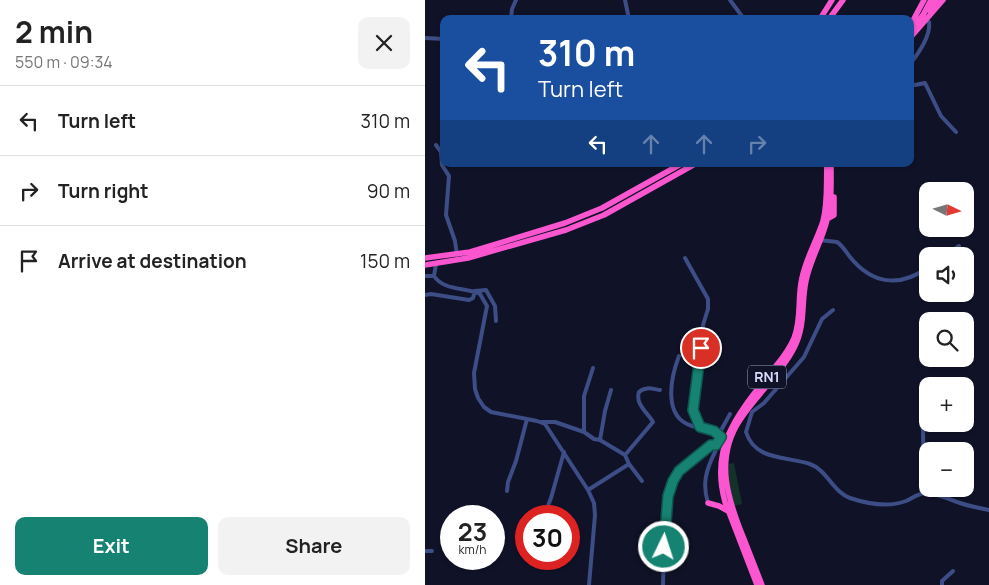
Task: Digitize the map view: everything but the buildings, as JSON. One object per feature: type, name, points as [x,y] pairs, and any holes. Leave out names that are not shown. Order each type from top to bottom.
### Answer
[{"type":"highway","points":[[822,15],[831,0]]},
{"type":"highway","points":[[831,15],[839,0]]},
{"type":"highway","points":[[832,15],[843,0]]},
{"type":"highway","points":[[914,19],[924,0]]},
{"type":"highway","points":[[914,27],[931,0]]},
{"type":"highway","points":[[926,18],[936,0]]},
{"type":"highway","points":[[914,33],[943,0]]},
{"type":"highway","points":[[425,258],[457,254],[565,223],[601,208],[676,167]]},
{"type":"highway","points":[[425,264],[436,264],[468,258],[528,242],[573,227],[604,215],[690,167]]},
{"type":"highway","name":"RN1","points":[[757,585],[728,511],[722,490],[721,466],[727,437],[732,425],[742,409],[785,355],[796,331],[802,278],[825,212],[827,167]]},
{"type":"highway","name":"RN1","points":[[762,585],[735,519],[725,482],[727,454],[732,435],[739,421],[750,410],[794,348],[802,324],[809,267],[827,219],[830,201],[831,167]]},
{"type":"highway","points":[[827,219],[834,215],[835,167]]},
{"type":"highway","points":[[708,503],[718,500],[722,490]]},
{"type":"highway","points":[[708,503],[728,511]]},
{"type":"street","points":[[512,15],[516,0]]},
{"type":"street","points":[[625,0],[628,15]]},
{"type":"street","points":[[731,0],[741,15]]},
{"type":"street","points":[[914,58],[929,30],[929,22],[926,18]]},
{"type":"street","points":[[425,38],[440,39]]},
{"type":"street","points":[[914,85],[925,83],[941,116],[956,132]]},
{"type":"street","points":[[436,145],[440,151]]},
{"type":"street","points":[[443,167],[450,179],[446,215],[455,241],[457,254]]},
{"type":"street","points":[[820,240],[837,242],[842,245],[850,258],[866,274],[879,279],[908,279],[919,273]]},
{"type":"street","points":[[685,258],[708,299],[708,310],[703,325],[693,400],[693,413],[700,427]]},
{"type":"street","points":[[434,276],[436,264]]},
{"type":"street","points":[[425,276],[434,276],[451,287],[488,292],[495,306],[496,321]]},
{"type":"street","points":[[425,295],[431,294],[469,300],[473,298],[475,291]]},
{"type":"street","points":[[475,291],[487,306],[474,373],[477,394],[487,410],[497,414],[541,422],[555,422],[584,432],[593,439],[600,440],[625,455],[629,464],[642,481]]},
{"type":"street","points":[[833,310],[822,319],[803,357],[764,404],[750,410],[746,433],[758,450],[769,455],[811,464],[848,497],[865,502],[888,505],[919,494]]},
{"type":"street","points":[[679,356],[673,374],[671,400],[680,420],[691,426],[709,429],[719,434]]},
{"type":"street","points":[[584,432],[584,396],[593,368]]},
{"type":"street","points":[[625,455],[653,422],[640,406],[638,400],[639,392],[647,388],[660,390]]},
{"type":"street","points":[[600,440],[611,390]]},
{"type":"street","points":[[708,503],[704,487],[705,478],[716,445],[721,437],[719,434],[730,414]]},
{"type":"street","points":[[507,491],[527,419]]},
{"type":"street","points":[[541,422],[547,428],[588,490],[594,503],[595,515],[589,585]]},
{"type":"street","points":[[663,585],[667,507],[673,481],[683,468],[711,445],[716,445]]},
{"type":"street","points":[[548,505],[563,452]]},
{"type":"street","points":[[588,490],[629,464]]},
{"type":"street","points":[[945,497],[989,510]]},
{"type":"street","points":[[425,551],[433,551]]},
{"type":"street","points":[[942,585],[943,581],[953,571]]},
{"type":"green space","points":[[734,463],[742,504],[734,506],[731,496],[729,464]]},
{"type":"route","points":[[664,547],[668,496],[673,481],[679,471],[711,445],[716,445],[721,437],[714,431],[700,427],[693,413],[693,400],[701,348]]}]
